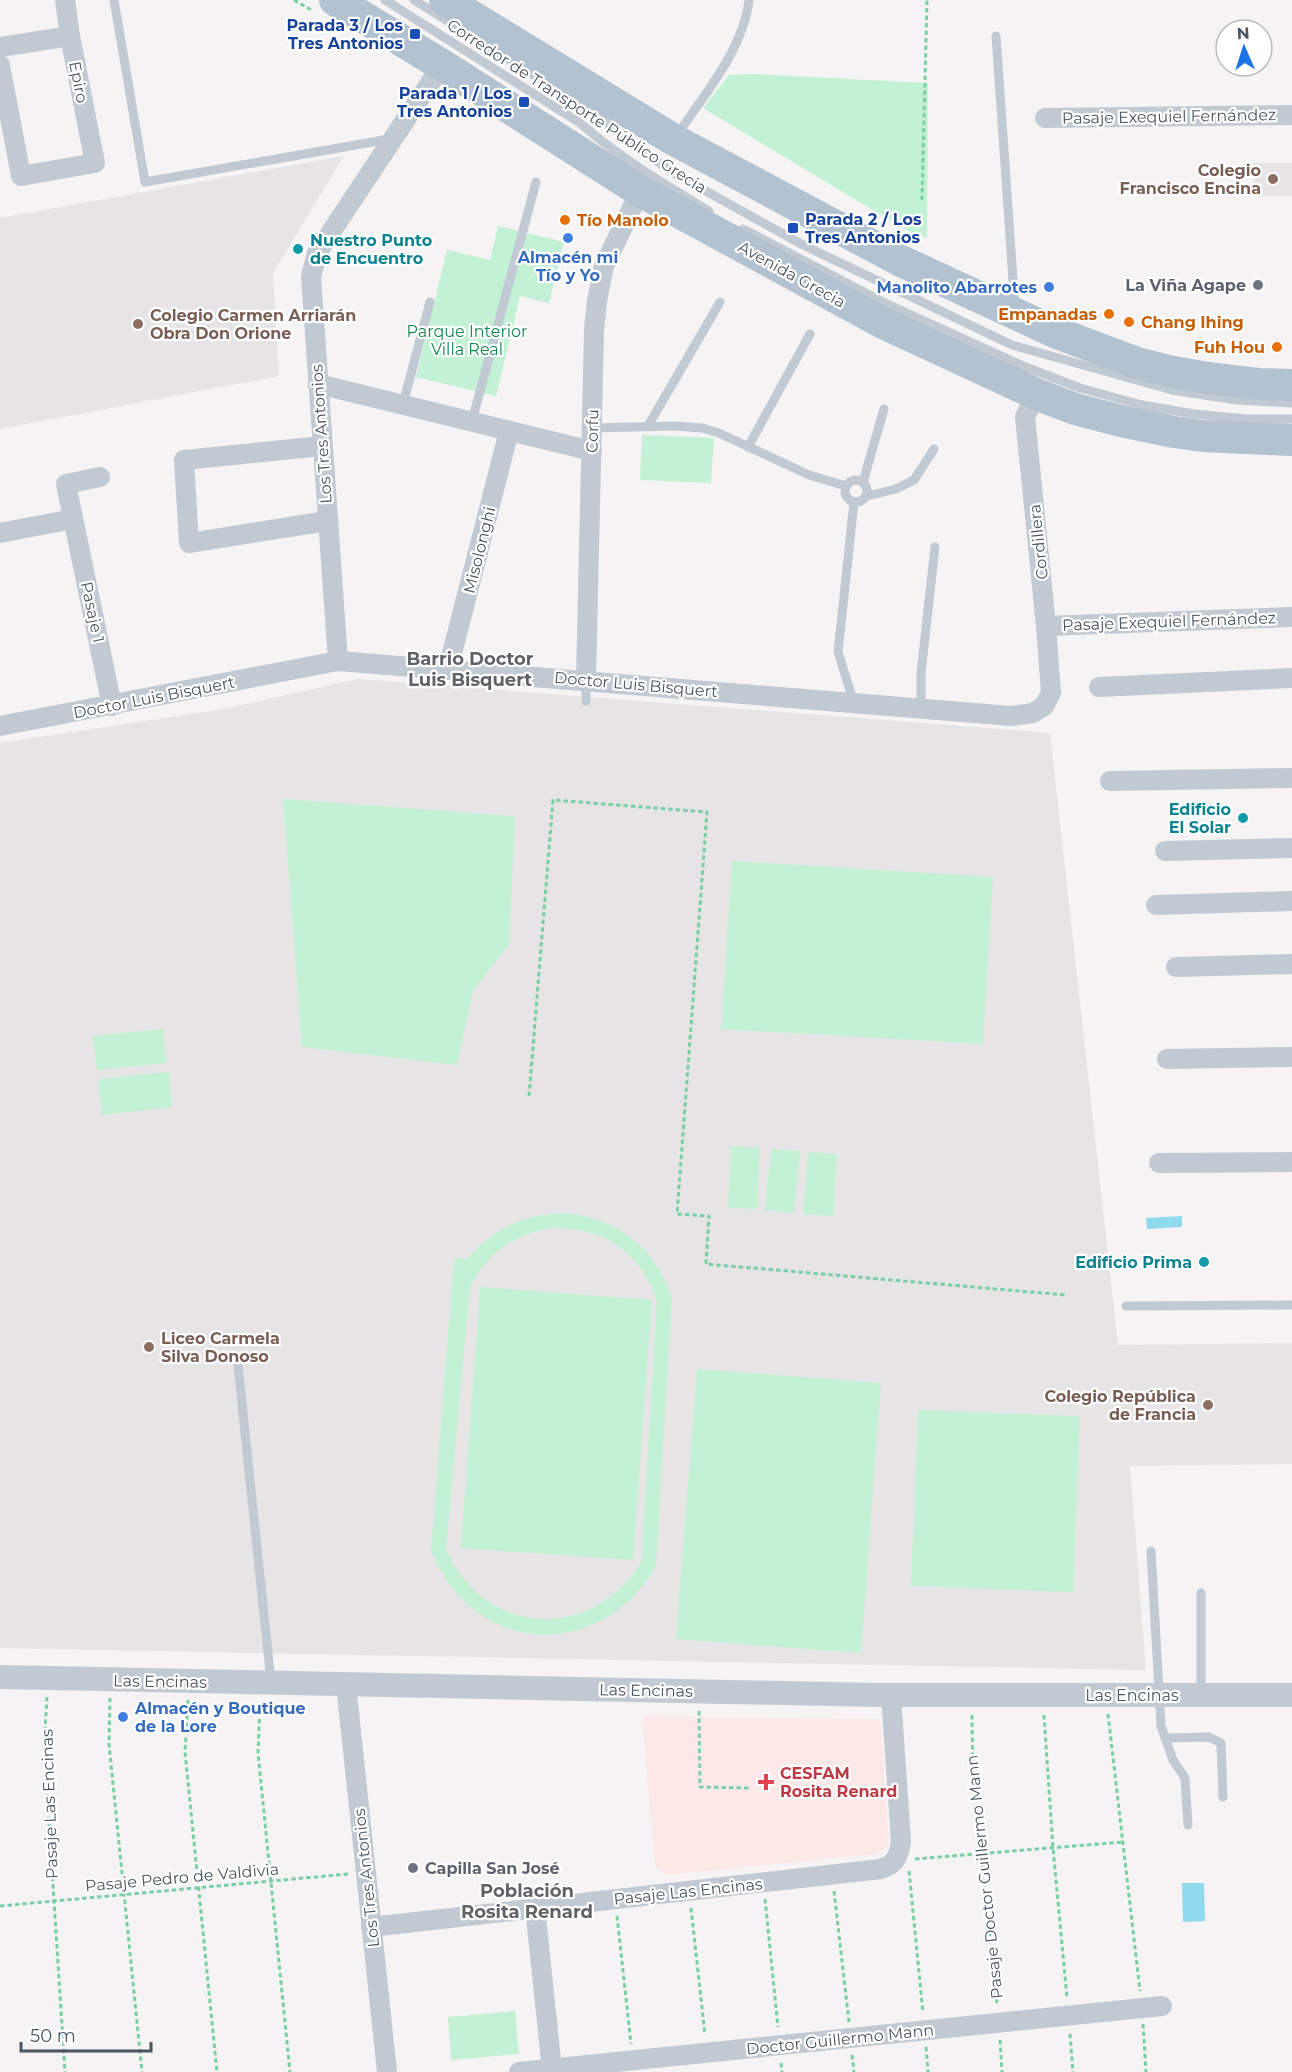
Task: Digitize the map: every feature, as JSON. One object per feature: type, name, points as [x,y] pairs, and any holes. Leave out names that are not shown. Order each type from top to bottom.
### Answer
[{"type":"main road","name":"Avenida Grecia","points":[[335,0],[640,191],[883,323],[1036,394],[1075,409],[1174,432],[1202,436],[1292,440]]},
{"type":"main road","points":[[445,0],[674,140],[901,261],[1057,333],[1137,363],[1208,378],[1257,384],[1292,385]]},
{"type":"street","name":"Epiro","points":[[0,65],[21,176],[95,163],[65,0]]},
{"type":"street","points":[[0,48],[70,36]]},
{"type":"street","name":"Los Tres Antonios","points":[[338,661],[311,277],[317,253],[442,65]]},
{"type":"street","name":"Pasaje Exequiel Fernández","points":[[1045,118],[1292,115]]},
{"type":"street","name":"Corfu","points":[[586,680],[594,330],[597,301],[604,266],[640,191]]},
{"type":"street","points":[[318,384],[592,451]]},
{"type":"street","name":"Cordillera","points":[[1036,394],[1025,417],[1051,693]]},
{"type":"street","name":"Misolonghi","points":[[448,669],[509,431]]},
{"type":"street","points":[[322,446],[184,460],[189,543],[327,521]]},
{"type":"street","name":"Pasaje 1","points":[[100,477],[66,484],[112,706]]},
{"type":"street","points":[[0,533],[73,519]]},
{"type":"street","name":"Pasaje Exequiel Fernández","points":[[1046,626],[1292,617]]},
{"type":"street","name":"Doctor Luis Bisquert","points":[[0,726],[338,661],[1011,717],[1033,713],[1044,706],[1051,693]]},
{"type":"street","points":[[1100,687],[1292,678]]},
{"type":"street","points":[[1110,781],[1292,778]]},
{"type":"street","points":[[1165,851],[1292,848]]},
{"type":"street","points":[[1156,905],[1292,901]]},
{"type":"street","points":[[1176,967],[1292,964]]},
{"type":"street","points":[[1167,1059],[1292,1057]]},
{"type":"street","points":[[1159,1163],[1292,1162]]},
{"type":"street","name":"Las Encinas","points":[[0,1677],[891,1695],[1292,1695]]},
{"type":"street","name":"Los Tres Antonios","points":[[346,1684],[387,2072]]},
{"type":"street","points":[[891,1695],[901,1841],[896,1861]]},
{"type":"street","name":"Pasaje Las Encinas","points":[[371,1927],[881,1869],[896,1861]]},
{"type":"street","points":[[535,1908],[552,2069]]},
{"type":"street","name":"Doctor Guillermo Mann","points":[[519,2072],[1070,2025],[1142,2016],[1162,2006]]},
{"type":"lane","points":[[114,0],[145,182],[393,139]]},
{"type":"lane","name":"Corredor de Transporte Público Grecia","points":[[385,0],[580,123],[604,145],[641,170],[723,219]]},
{"type":"lane","name":"Corredor de Transporte Público Grecia","points":[[414,0],[588,109],[670,171],[802,245],[1012,345],[1172,390],[1237,400],[1292,403]]},
{"type":"lane","points":[[674,140],[728,59],[741,31],[749,0]]},
{"type":"lane","points":[[996,36],[1016,314]]},
{"type":"lane","points":[[472,421],[536,182]]},
{"type":"lane","points":[[733,224],[885,303],[1023,366],[1080,388],[1142,405],[1194,414],[1247,419],[1292,419]]},
{"type":"lane","points":[[403,404],[430,302]]},
{"type":"lane","points":[[648,426],[720,302]]},
{"type":"lane","points":[[748,447],[810,334]]},
{"type":"lane","points":[[863,482],[884,409]]},
{"type":"lane","points":[[593,428],[648,426],[702,428],[809,475],[846,486]]},
{"type":"lane","points":[[846,486],[846,496],[854,502],[864,500],[867,496],[896,489],[914,480],[934,449]]},
{"type":"lane","points":[[846,486],[854,480],[863,482],[867,486],[867,496]]},
{"type":"lane","points":[[854,502],[838,652],[854,703]]},
{"type":"lane","points":[[921,709],[921,674],[935,547]]},
{"type":"lane","points":[[586,680],[586,701]]},
{"type":"lane","points":[[1126,1306],[1292,1305]]},
{"type":"lane","points":[[238,1365],[271,1683]]},
{"type":"lane","points":[[1151,1551],[1161,1726],[1173,1760],[1185,1778],[1188,1825]]},
{"type":"lane","points":[[1201,1593],[1201,1695]]},
{"type":"lane","points":[[1165,1738],[1209,1737],[1221,1743],[1223,1797]]},
{"type":"path","points":[[922,200],[927,0]]},
{"type":"path","points":[[530,1096],[553,800],[707,812],[677,1214],[709,1216],[706,1264],[1066,1295]]},
{"type":"path","points":[[699,1691],[700,1787],[748,1788]]},
{"type":"path","name":"Pasaje Doctor Guillermo Mann","points":[[973,1695],[973,1782],[1002,2072]]},
{"type":"path","points":[[1042,1695],[1073,2072]]},
{"type":"path","points":[[1106,1695],[1142,2016],[1146,2072]]},
{"type":"path","points":[[110,1705],[109,1744],[142,2072]]},
{"type":"path","name":"Pasaje Las Encinas","points":[[46,1706],[44,1744],[53,1902]]},
{"type":"path","points":[[260,1707],[258,1753],[290,2072]]},
{"type":"path","points":[[188,1708],[185,1752],[217,2072]]},
{"type":"path","points":[[896,1861],[1123,1842]]},
{"type":"path","name":"Pasaje Pedro de Valdivia","points":[[0,1906],[366,1872]]},
{"type":"path","points":[[909,1876],[924,2017]]},
{"type":"path","points":[[834,1893],[849,2023]]},
{"type":"path","points":[[765,1899],[778,2032]]},
{"type":"path","points":[[53,1902],[65,2072]]},
{"type":"path","points":[[690,1905],[705,2036]]},
{"type":"path","points":[[616,1915],[631,2044]]},
{"type":"path","points":[[926,2049],[928,2072]]},
{"type":"path","points":[[852,2057],[854,2072]]},
{"type":"path","points":[[781,2062],[782,2072]]},
{"type":"shaded area","name":"Colegio Carmen Arriarán Obra Don Orione","points":[[344,156],[273,273],[279,376],[0,429],[0,218]]},
{"type":"shaded area","name":"Colegio Francisco Encina","points":[[1253,163],[1292,163],[1292,196],[1254,196]]},
{"type":"shaded area","points":[[358,679],[1050,733],[1118,1345],[1292,1343],[1292,1464],[1130,1466],[1146,1670],[0,1648],[0,743],[224,709]]},
{"type":"shaded area","name":"CESFAM Rosita Renard","points":[[642,1716],[880,1719],[889,1845],[877,1854],[665,1875],[655,1866]]},
{"type":"green space","points":[[754,74],[928,83],[927,238],[906,230],[703,108],[729,75]]},
{"type":"green space","name":"Parque Interior Villa Real","points":[[498,226],[564,242],[549,303],[520,296],[496,396],[416,377],[447,250],[490,260]]},
{"type":"green space","points":[[642,435],[714,438],[711,483],[640,480]]},
{"type":"green space","points":[[283,799],[515,816],[509,944],[473,991],[457,1065],[302,1047]]},
{"type":"green space","points":[[732,861],[993,877],[983,1044],[721,1029]]},
{"type":"green space","points":[[163,1029],[166,1063],[97,1070],[93,1036]]},
{"type":"green space","points":[[169,1072],[172,1107],[102,1115],[98,1079]]},
{"type":"green space","points":[[731,1146],[760,1148],[757,1209],[728,1208]]},
{"type":"green space","points":[[771,1149],[800,1151],[794,1213],[765,1210]]},
{"type":"green space","points":[[808,1152],[837,1154],[833,1216],[803,1214]]},
{"type":"green space","points":[[567,1213],[603,1222],[633,1239],[655,1264],[672,1298],[656,1566],[632,1598],[603,1619],[571,1632],[538,1634],[506,1627],[476,1611],[451,1586],[431,1551],[454,1258],[467,1259],[489,1238],[512,1224],[552,1214]],"holes":[[[552,1228],[571,1229],[604,1237],[618,1245],[641,1268],[657,1301],[641,1563],[620,1589],[594,1607],[567,1617],[539,1619],[511,1613],[485,1600],[463,1578],[446,1549],[470,1287],[493,1255],[514,1240]]]},
{"type":"green space","points":[[480,1287],[652,1300],[633,1560],[461,1548]]},
{"type":"green space","points":[[697,1369],[881,1383],[861,1653],[676,1639]]},
{"type":"green space","points":[[918,1410],[1080,1416],[1073,1592],[911,1586]]},
{"type":"green space","points":[[515,2011],[519,2054],[451,2060],[448,2017]]},
{"type":"water","points":[[1182,1216],[1182,1227],[1147,1229],[1146,1218]]},
{"type":"water","points":[[1182,1883],[1204,1883],[1205,1921],[1183,1922]]},
{"type":"place","name":"Parada 3 / Los Tres Antonios","points":[[415,34]]},
{"type":"place","name":"Parada 1 / Los Tres Antonios","points":[[524,102]]},
{"type":"place","name":"Colegio Francisco Encina","points":[[1273,179]]},
{"type":"place","name":"Tío Manolo","points":[[565,220]]},
{"type":"place","name":"Parada 2 / Los Tres Antonios","points":[[793,228]]},
{"type":"place","name":"Almacén mi Tío y Yo","points":[[568,238]]},
{"type":"place","name":"Nuestro Punto de Encuentro","points":[[298,249]]},
{"type":"place","name":"La Viña Agape","points":[[1258,285]]},
{"type":"place","name":"Manolito Abarrotes","points":[[1049,287]]},
{"type":"place","name":"Empanadas","points":[[1109,314]]},
{"type":"place","name":"Chang Ihing","points":[[1129,322]]},
{"type":"place","name":"Colegio Carmen Arriarán Obra Don Orione","points":[[138,324]]},
{"type":"place","name":"Fuh Hou","points":[[1277,347]]},
{"type":"place","name":"Edificio El Solar","points":[[1243,818]]},
{"type":"place","name":"Edificio Prima","points":[[1204,1262]]},
{"type":"place","name":"Liceo Carmela Silva Donoso","points":[[149,1347]]},
{"type":"place","name":"Colegio República de Francia","points":[[1208,1405]]},
{"type":"place","name":"Almacén y Boutique de la Lore","points":[[123,1717]]},
{"type":"place","name":"CESFAM Rosita Renard","points":[[766,1782]]},
{"type":"place","name":"Capilla San José","points":[[413,1868]]},
{"type":"district","name":"Barrio Doctor Luis Bisquert","points":[[470,669]]},
{"type":"district","name":"Población Rosita Renard","points":[[527,1901]]}]
